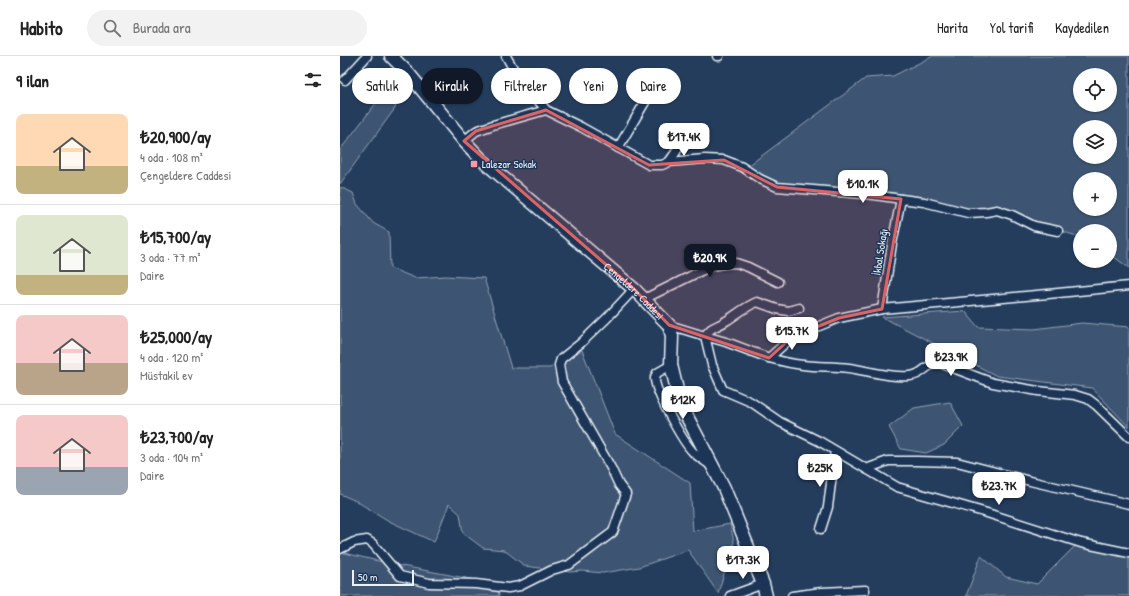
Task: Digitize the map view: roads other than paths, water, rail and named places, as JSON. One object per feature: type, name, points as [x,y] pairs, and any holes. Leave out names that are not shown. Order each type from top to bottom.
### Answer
[{"type":"main road","name":"Çengeldere Caddesi","points":[[391,56],[481,159],[634,289],[668,324],[672,336],[671,365],[676,390],[684,411],[724,488],[763,584],[766,596]]},
{"type":"street","points":[[345,80],[367,56]]},
{"type":"street","points":[[506,56],[514,70],[546,110],[581,127],[649,165],[662,165],[669,162],[705,159],[724,160],[742,167],[760,179],[777,187],[924,202],[968,213],[997,210],[1012,215],[1034,226],[1058,231]]},
{"type":"street","points":[[618,148],[644,104]]},
{"type":"street","points":[[464,141],[476,131],[546,110]]},
{"type":"street","points":[[669,162],[676,152],[680,142]]},
{"type":"street","name":"İkbal Sokağı","points":[[882,309],[892,244],[901,199]]},
{"type":"street","points":[[644,299],[711,266],[724,264],[736,263],[778,282]]},
{"type":"street","points":[[769,358],[792,337],[839,318],[882,309],[1129,286]]},
{"type":"street","points":[[340,549],[354,542],[367,540],[373,544],[400,576],[429,583],[476,584],[508,588],[520,586],[552,570],[569,565],[613,532],[626,494],[619,485],[611,468],[562,382],[560,365],[561,359],[581,343],[634,289]]},
{"type":"street","points":[[799,308],[788,311],[757,302],[744,308],[726,321],[709,330],[705,336],[712,365],[723,390],[751,402],[780,422],[819,442],[897,487],[988,513],[1081,543],[1129,553]]},
{"type":"street","points":[[668,324],[726,342],[769,358],[801,365],[847,368],[891,376],[909,376],[918,375],[928,366],[940,363],[993,383],[1075,395],[1088,399],[1096,405],[1129,437]]},
{"type":"street","points":[[671,365],[657,373],[654,380],[655,385],[675,425],[693,451],[716,470]]},
{"type":"street","points":[[821,529],[828,507],[835,451]]},
{"type":"street","points":[[866,469],[888,461],[957,462],[1030,482],[1129,504]]},
{"type":"street","points":[[730,596],[763,584]]},
{"type":"street","points":[[792,596],[822,592],[865,590]]},
{"type":"place","name":"Lalezar Sokak","points":[[474,164]]}]
